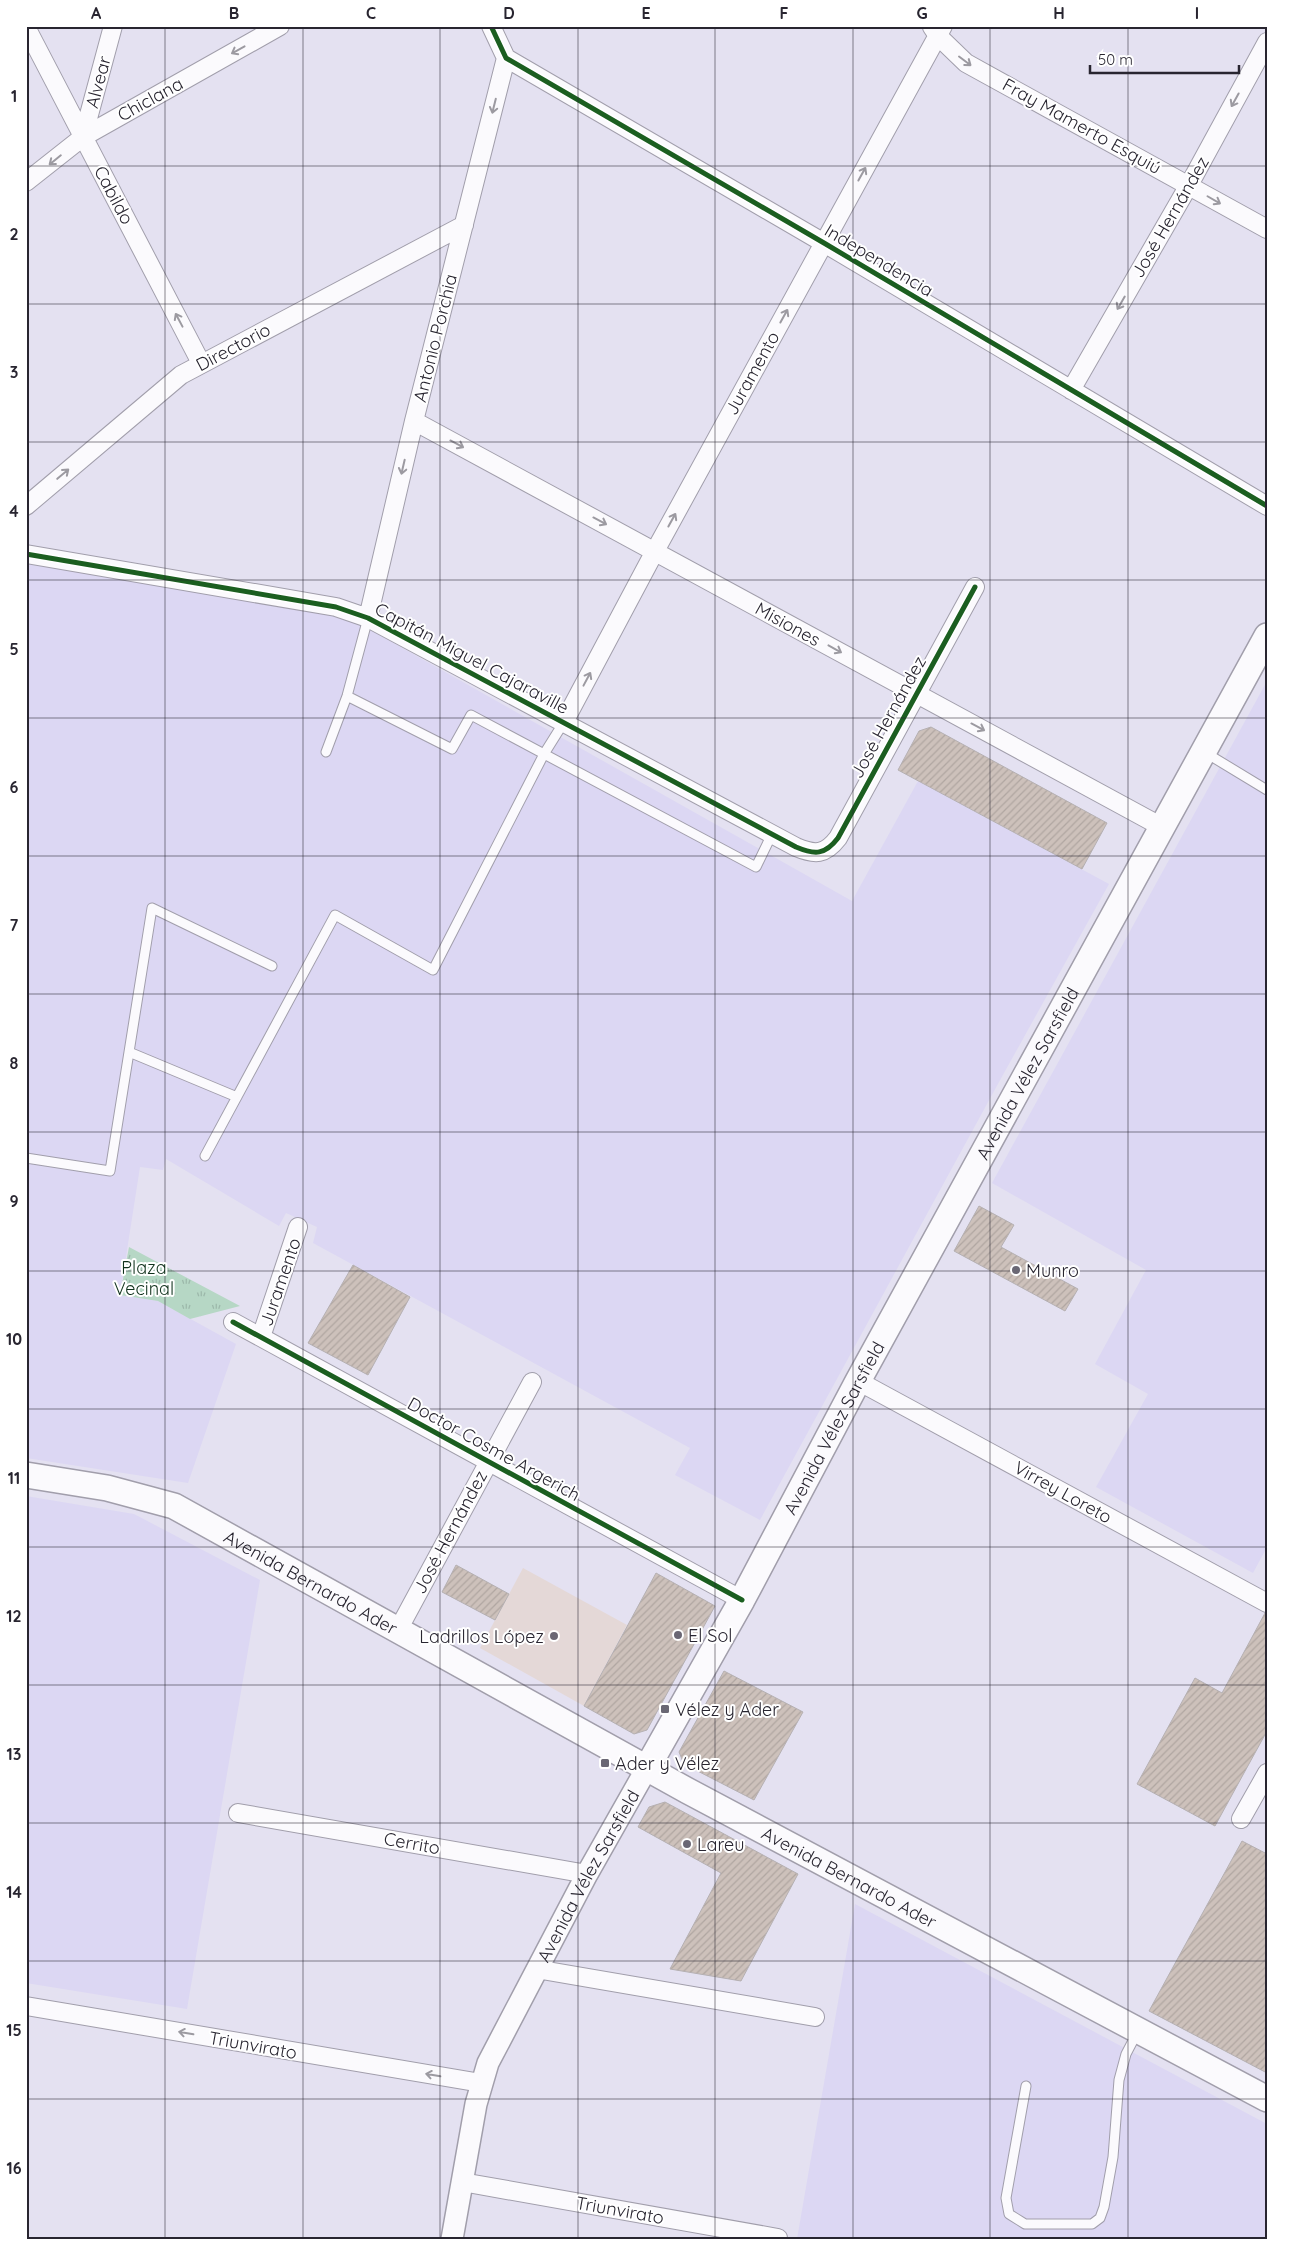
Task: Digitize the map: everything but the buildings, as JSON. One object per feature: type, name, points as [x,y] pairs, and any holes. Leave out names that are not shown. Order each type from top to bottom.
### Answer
[{"type":"main road","name":"Avenida Vélez Sarsfield","points":[[646,1768],[742,1600],[858,1380],[1267,636]]},
{"type":"main road","name":"Avenida Bernardo Ader","points":[[26,1474],[107,1488],[174,1506],[646,1768],[1267,2099]]},
{"type":"street","name":"Alvear","points":[[83,137],[113,26]]},
{"type":"street","name":"Chiclana","points":[[26,182],[83,137],[280,26]]},
{"type":"street","points":[[491,26],[506,58]]},
{"type":"street","name":"Cabildo","points":[[26,27],[202,363]]},
{"type":"street","name":"Fray Mamerto Esquiú","points":[[938,30],[966,63],[1189,185],[1267,230]]},
{"type":"street","name":"Juramento","points":[[564,722],[938,30]]},
{"type":"street","name":"José Hernández","points":[[1071,390],[1189,185],[1267,42]]},
{"type":"street","name":"Antonio Porchia","points":[[368,618],[414,421],[506,58]]},
{"type":"street","name":"Independencia","points":[[506,58],[824,243],[1267,506]]},
{"type":"street","name":"Directorio","points":[[26,506],[181,375],[464,225]]},
{"type":"street","name":"Misiones","points":[[414,421],[1162,827]]},
{"type":"street","name":"Capitán Miguel Cajaraville","points":[[26,554],[336,607],[368,618],[772,834],[808,852],[819,853]]},
{"type":"street","name":"José Hernández","points":[[819,853],[830,848],[838,838],[974,587]]},
{"type":"street","name":"Juramento","points":[[261,1336],[298,1227]]},
{"type":"street","name":"Doctor Cosme Argerich","points":[[233,1322],[742,1600]]},
{"type":"street","name":"Virrey Loreto","points":[[858,1380],[1267,1603]]},
{"type":"street","name":"José Hernández","points":[[398,1630],[487,1462],[532,1382]]},
{"type":"street","name":"Avenida Vélez Sarsfield","points":[[452,2239],[481,2083],[488,2064],[536,1969],[646,1768]]},
{"type":"street","points":[[1241,1819],[1267,1773]]},
{"type":"street","name":"Cerrito","points":[[238,1813],[587,1874]]},
{"type":"street","points":[[536,1969],[815,2017]]},
{"type":"street","name":"Triunvirato","points":[[26,2006],[481,2083]]},
{"type":"street","name":"Triunvirato","points":[[462,2182],[778,2238]]},
{"type":"lane","points":[[326,752],[347,696],[368,618]]},
{"type":"lane","points":[[347,696],[452,749],[471,715],[756,867],[772,834]]},
{"type":"lane","points":[[205,1156],[336,915],[433,970],[544,754],[564,722]]},
{"type":"lane","points":[[1203,751],[1267,790]]},
{"type":"lane","points":[[26,1158],[110,1171],[152,908],[272,966]]},
{"type":"lane","points":[[129,1052],[237,1097]]},
{"type":"lane","points":[[1026,2086],[1006,2198],[1009,2214],[1026,2224],[1092,2224],[1100,2218],[1104,2207],[1113,2157],[1119,2080],[1126,2054],[1139,2030]]},
{"type":"shaded area","points":[[26,561],[362,614],[358,623],[852,901],[918,781],[1109,884],[760,1520],[675,1475],[690,1448],[313,1243],[317,1227],[286,1213],[279,1226],[166,1159],[163,1170],[140,1167],[120,1295],[158,1301],[236,1344],[188,1483],[26,1458]]},
{"type":"shaded area","points":[[1267,681],[1267,1547],[1253,1573],[1096,1487],[1148,1394],[1095,1364],[1146,1270],[992,1183]]},
{"type":"shaded area","points":[[26,1496],[134,1514],[260,1580],[187,2009],[26,1983]]},
{"type":"shaded area","name":"Ladrillos López","points":[[523,1568],[627,1625],[584,1706],[480,1648]]},
{"type":"shaded area","points":[[855,1904],[1267,2124],[1267,2239],[797,2239]]},
{"type":"green space","name":"Plaza Vecinal","points":[[129,1247],[240,1306],[190,1319],[158,1301],[120,1295]]},
{"type":"cycle path","points":[[491,26],[506,58],[824,243],[1267,506]]},
{"type":"cycle path","points":[[26,554],[336,607],[368,618],[796,847],[814,852],[829,848],[838,838],[975,587]]},
{"type":"cycle path","points":[[233,1322],[742,1600]]},
{"type":"place","name":"Munro","points":[[1016,1270]]},
{"type":"place","name":"El Sol","points":[[678,1635]]},
{"type":"place","name":"Ladrillos López","points":[[554,1636]]},
{"type":"place","name":"Vélez y Ader","points":[[665,1709]]},
{"type":"place","name":"Ader y Vélez","points":[[605,1763]]},
{"type":"place","name":"Lareu","points":[[687,1844]]}]
